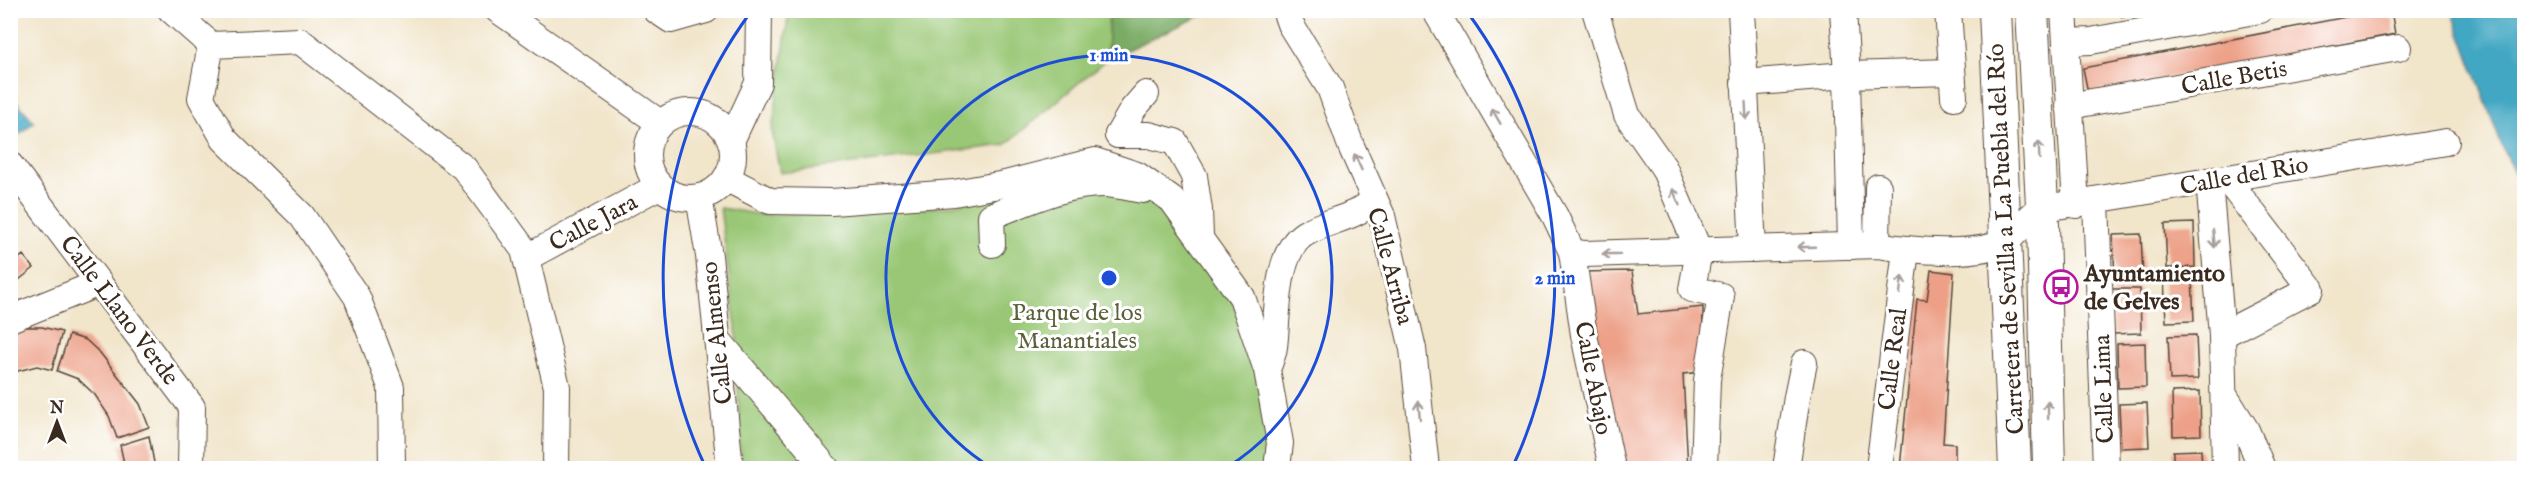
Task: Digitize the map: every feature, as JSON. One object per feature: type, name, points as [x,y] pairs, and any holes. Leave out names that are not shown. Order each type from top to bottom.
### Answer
[{"type":"main road","name":"Carretera de Sevilla a La Puebla del Río","points":[[1995,10],[2015,468]]},
{"type":"main road","name":"Carretera de Sevilla a La Puebla del Río","points":[[2032,10],[2042,209],[2049,468]]},
{"type":"street","points":[[171,10],[211,45],[300,41],[464,168],[524,250],[557,387],[556,468]]},
{"type":"street","points":[[498,10],[660,123]]},
{"type":"street","points":[[656,10],[671,20],[705,11]]},
{"type":"street","points":[[731,141],[758,83],[759,10]]},
{"type":"street","name":"Calle Arriba","points":[[1285,10],[1290,24],[1330,88],[1351,146],[1382,216],[1413,349],[1426,468]]},
{"type":"street","name":"Calle Abajo","points":[[1435,10],[1555,216],[1572,252],[1584,335],[1612,468]]},
{"type":"street","points":[[1595,10],[1627,115],[1664,168],[1699,251],[1692,289],[1720,296],[1707,380],[1704,468]]},
{"type":"street","points":[[1742,10],[1753,249]]},
{"type":"street","points":[[1843,10],[1851,246]]},
{"type":"street","points":[[1744,83],[1847,75],[1953,85],[1948,10]]},
{"type":"street","name":"Calle Lima","points":[[2064,10],[2069,106],[2086,203],[2106,468]]},
{"type":"street","points":[[2066,42],[2091,41],[2260,10]]},
{"type":"street","points":[[211,45],[201,98],[224,139],[302,216],[357,297],[392,387],[392,468]]},
{"type":"street","name":"Calle Betis","points":[[2069,106],[2398,48]]},
{"type":"street","points":[[1146,94],[1133,109],[1118,135],[1149,135],[1175,142],[1194,176],[1200,237]]},
{"type":"street","points":[[686,111],[700,112],[714,118],[724,128],[731,141],[734,155],[731,170],[713,192],[699,197],[685,198],[671,194],[659,186],[649,168],[646,147],[651,134],[660,123],[672,115],[686,111]]},
{"type":"street","name":"Calle del Rio","points":[[2042,209],[2446,142]]},
{"type":"street","points":[[726,178],[770,201],[832,202],[954,193],[1005,184],[1095,161],[1137,175],[1172,200],[1242,297],[1267,370],[1280,442],[1278,468]]},
{"type":"street","name":"Calle Llano Verde","points":[[10,165],[192,407],[191,468]]},
{"type":"street","points":[[2217,179],[2225,468]]},
{"type":"street","points":[[2217,179],[2311,290],[2222,335]]},
{"type":"street","points":[[992,244],[991,216],[1070,187],[1107,184],[1143,190],[1172,200]]},
{"type":"street","name":"Calle Jara","points":[[526,258],[659,186]]},
{"type":"street","points":[[1877,245],[1878,187]]},
{"type":"street","name":"Calle Almenso","points":[[699,197],[709,256],[730,468]]},
{"type":"street","points":[[1267,370],[1274,350],[1279,283],[1288,254],[1303,234],[1363,211],[1374,200]]},
{"type":"street","points":[[1572,252],[1613,255],[1877,245],[1906,250],[1976,250],[2005,241],[2042,209]]},
{"type":"street","name":"Calle Real","points":[[1879,468],[1906,250]]},
{"type":"street","points":[[10,319],[99,283]]},
{"type":"street","points":[[717,339],[826,468]]},
{"type":"street","points":[[1786,468],[1804,363]]},
{"type":"street","points":[[2223,394],[2246,430],[2262,468]]},
{"type":"green space","points":[[1109,10],[1211,11],[1107,59]]},
{"type":"green space","points":[[789,11],[1109,11],[1107,59],[1005,145],[780,173],[772,131]]},
{"type":"green space","name":"Parque de los Manantiales","points":[[1121,177],[1181,220],[1228,285],[1261,386],[1270,468],[741,468],[736,328],[720,208],[763,215],[942,207],[1033,189]]},
{"type":"water","points":[[2452,11],[2524,11],[2524,194],[2500,141]]},
{"type":"water","points":[[10,94],[34,122],[15,138],[11,132]]},
{"type":"building","points":[[2117,10],[2150,10],[2150,12],[2122,17]]},
{"type":"building","points":[[2391,10],[2395,34],[2088,93],[2083,68]]},
{"type":"building","points":[[2194,223],[2195,267],[2167,268],[2165,224]]},
{"type":"building","points":[[2141,234],[2143,278],[2115,279],[2113,235]]},
{"type":"building","points":[[10,253],[17,260],[23,255],[34,268],[15,283],[10,278]]},
{"type":"building","points":[[1931,270],[1954,273],[1943,443],[1955,444],[1955,464],[1926,464],[1925,468],[1900,468],[1917,299],[1927,300]]},
{"type":"building","points":[[1632,271],[1638,314],[1703,307],[1702,372],[1683,374],[1688,468],[1618,468],[1580,272]]},
{"type":"building","points":[[2192,277],[2194,321],[2166,322],[2164,278]]},
{"type":"building","points":[[2112,289],[2140,289],[2141,333],[2113,334]]},
{"type":"building","points":[[42,327],[62,332],[52,370],[37,366],[10,373],[10,329]]},
{"type":"building","points":[[69,335],[86,340],[101,354],[140,404],[149,427],[117,438],[109,416],[95,395],[78,379],[57,371]]},
{"type":"building","points":[[2196,335],[2198,379],[2170,380],[2168,336]]},
{"type":"building","points":[[2145,343],[2146,387],[2118,388],[2117,344]]},
{"type":"building","points":[[2200,391],[2201,435],[2173,436],[2172,392]]},
{"type":"building","points":[[2147,403],[2149,447],[2121,448],[2119,404]]},
{"type":"building","points":[[149,436],[155,468],[125,468],[120,445]]},
{"type":"building","points":[[2201,450],[2202,468],[2173,468],[2173,451]]},
{"type":"building","points":[[2151,463],[2152,468],[2123,468],[2123,464]]},
{"type":"place","name":"Ayuntamiento de Gelves","points":[[2061,287]]}]
